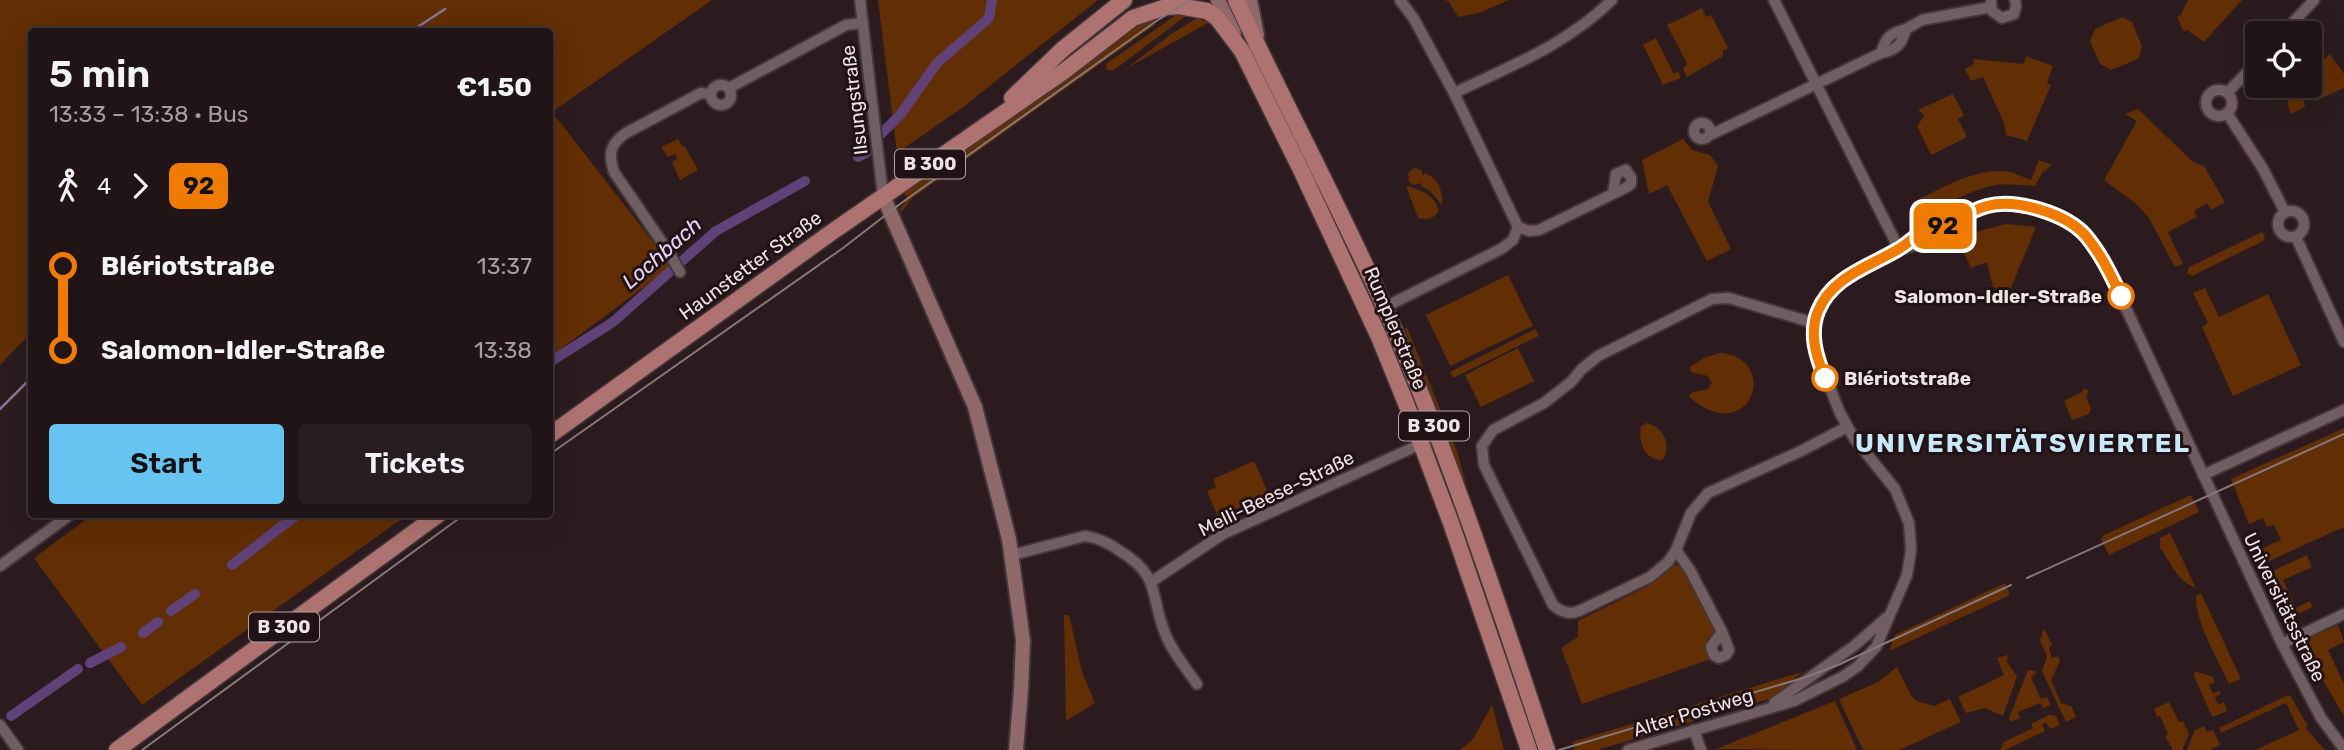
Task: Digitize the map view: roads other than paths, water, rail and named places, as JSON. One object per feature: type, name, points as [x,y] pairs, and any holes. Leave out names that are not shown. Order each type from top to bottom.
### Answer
[{"type":"main road","name":"Haunstetter Straße","points":[[977,131],[1063,49],[1124,0]]},
{"type":"main road","name":"Rumplerstraße","points":[[1237,0],[1385,307],[1451,472],[1547,750]]},
{"type":"main road","name":"Rumplerstraße","points":[[1133,18],[1166,7],[1180,6],[1207,11],[1217,18],[1242,51],[1368,314],[1421,444],[1529,750]]},
{"type":"main road","name":"Haunstetter Straße","points":[[553,433],[883,196],[1063,72],[1133,18]]},
{"type":"main road","name":"B 300","points":[[117,750],[434,518]]},
{"type":"street","name":"Ilsungstraße","points":[[860,0],[883,196]]},
{"type":"street","name":"Haunstetter Straße","points":[[1133,18],[1157,0]]},
{"type":"street","name":"Rumplerstraße","points":[[1218,0],[1242,51]]},
{"type":"street","name":"Rumplerstraße","points":[[1250,0],[1261,54]]},
{"type":"street","points":[[1400,0],[1414,19],[1454,93],[1518,226],[1529,231],[1539,230],[1613,193]]},
{"type":"street","points":[[1454,93],[1560,42],[1593,19],[1612,0]]},
{"type":"street","points":[[1774,0],[1899,249]]},
{"type":"street","points":[[1710,135],[1881,53],[1893,51],[1903,41],[1906,29],[1922,20],[1992,3],[1995,15],[2007,18],[2015,10],[2015,0]]},
{"type":"street","points":[[2294,21],[2314,0]]},
{"type":"street","points":[[729,88],[846,25],[863,23]]},
{"type":"street","points":[[2227,93],[2245,74]]},
{"type":"street","points":[[722,84],[729,88],[731,97],[723,105],[713,102],[710,94],[716,85],[722,84]]},
{"type":"street","points":[[2213,91],[2227,93],[2232,104],[2227,113],[2222,116],[2213,115],[2206,105],[2207,97],[2213,91]]},
{"type":"street","points":[[678,269],[614,172],[610,159],[611,149],[617,139],[626,133],[701,93],[710,94]]},
{"type":"street","points":[[2227,113],[2263,169],[2285,212]]},
{"type":"street","points":[[883,196],[975,407],[1012,555],[1023,640],[1016,750]]},
{"type":"street","points":[[1889,616],[1907,575],[1911,550],[1909,523],[1895,489],[1847,427],[1820,367],[1815,349],[1814,323],[1819,308],[1831,289],[1850,274],[1899,249],[1919,244],[1941,227],[1988,206],[2013,205],[2060,217],[2084,234],[2104,261],[2123,299],[2203,475],[2344,410]]},
{"type":"street","points":[[2285,212],[2296,212],[2304,220],[2303,230],[2296,237],[2285,237],[2278,229],[2278,219],[2285,212]]},
{"type":"street","points":[[1368,314],[1501,249],[1513,240],[1518,226]]},
{"type":"street","points":[[2296,237],[2344,342]]},
{"type":"street","points":[[1814,323],[1729,298],[1712,299],[1598,356],[1544,403],[1493,430],[1482,446],[1484,465],[1553,605],[1559,611],[1569,614],[1650,577],[1668,562],[1676,550],[1690,513],[1708,493],[1847,427]]},
{"type":"street","name":"Melli-Beese-Straße","points":[[1151,582],[1223,534],[1421,444]]},
{"type":"street","name":"Universitätsstraße","points":[[2203,475],[2282,644],[2321,718],[2344,749]]},
{"type":"street","points":[[0,566],[66,518]]},
{"type":"street","points":[[1012,555],[1085,536],[1098,538],[1135,560],[1142,566],[1151,582],[1164,632],[1197,684]]},
{"type":"street","points":[[1676,550],[1690,570],[1722,632]]},
{"type":"street","points":[[2282,644],[2344,614]]},
{"type":"street","name":"Alter Postweg","points":[[1768,707],[1854,646],[1889,616]]},
{"type":"street","name":"Alter Postweg","points":[[1628,750],[1794,701],[1818,691],[1858,666],[1876,647],[1889,616]]},
{"type":"street","points":[[0,724],[18,750]]},
{"type":"street","points":[[1693,730],[1701,750]]},
{"type":"waterway","name":"Lochbach","points":[[881,134],[900,115],[937,63],[989,18],[992,0]]},
{"type":"waterway","points":[[416,28],[445,9]]},
{"type":"waterway","name":"Lochbach","points":[[858,157],[866,153]]},
{"type":"waterway","name":"Lochbach","points":[[553,360],[613,322],[716,231],[805,181]]},
{"type":"waterway","points":[[0,409],[28,381]]},
{"type":"waterway","name":"Lochbach","points":[[285,524],[293,518]]},
{"type":"waterway","name":"Lochbach","points":[[232,565],[282,526]]},
{"type":"waterway","name":"Lochbach","points":[[171,611],[195,594]]},
{"type":"waterway","name":"Lochbach","points":[[143,633],[158,622]]},
{"type":"waterway","name":"Lochbach","points":[[90,663],[121,647]]},
{"type":"waterway","name":"Lochbach","points":[[11,716],[78,669]]},
{"type":"tram line","points":[[553,452],[843,248],[900,204],[1155,22],[1190,0]]},
{"type":"tram line","points":[[2027,578],[2344,434]]},
{"type":"tram line","points":[[142,750],[460,518]]},
{"type":"tram line","points":[[1559,750],[1803,678],[1838,665],[2011,585]]},
{"type":"place","name":"Salomon-Idler-Straße","points":[[2121,296]]},
{"type":"place","name":"Blériotstraße","points":[[1825,378]]},
{"type":"district","name":"UNIVERSITÄTSVIERTEL","points":[[2023,443]]}]
